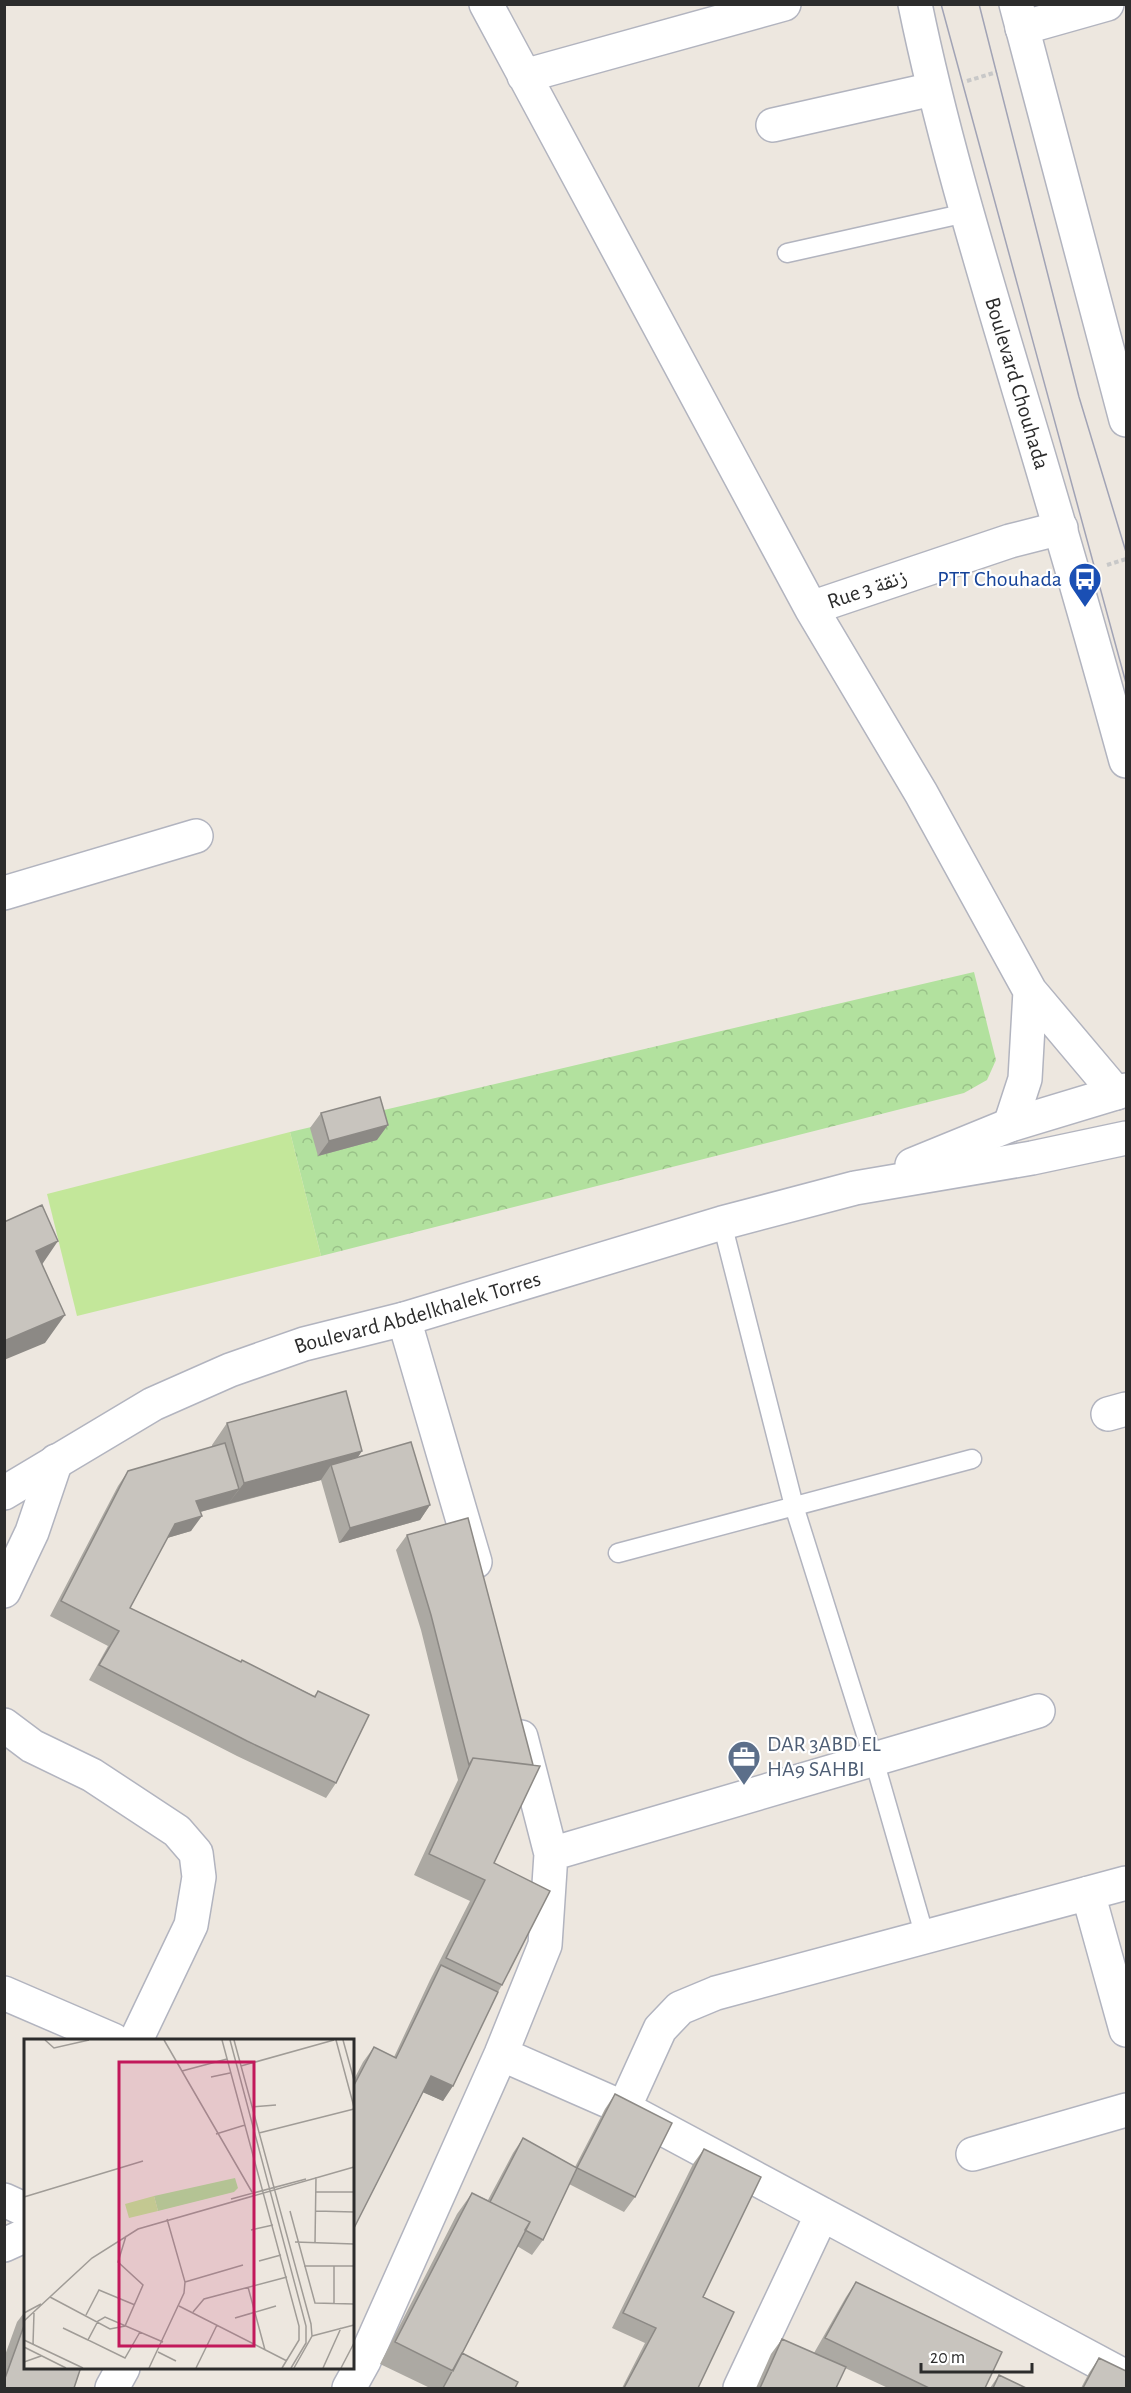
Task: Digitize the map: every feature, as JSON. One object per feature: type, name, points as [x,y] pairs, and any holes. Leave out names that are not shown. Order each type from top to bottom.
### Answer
[{"type":"street","points":[[486,4],[811,608],[921,793],[1030,991],[1121,1092]]},
{"type":"street","points":[[524,76],[784,4]]},
{"type":"street","name":"Boulevard Chouhada","points":[[915,4],[933,89],[966,213],[1061,528],[1126,761]]},
{"type":"street","points":[[1107,4],[1019,16],[1120,374],[1126,420]]},
{"type":"street","points":[[774,124],[933,89]]},
{"type":"street","name":"Rue 3 زنقة","points":[[811,608],[1010,541],[1061,528]]},
{"type":"street","points":[[4,893],[196,836]]},
{"type":"street","points":[[1010,1125],[1025,1079],[1030,991]]},
{"type":"street","name":"Boulevard Abdelkhalek Torres","points":[[855,1188],[1010,1125],[1121,1092]]},
{"type":"street","name":"Boulevard Abdelkhalek Torres","points":[[4,1493],[153,1404],[230,1370],[304,1344],[404,1319],[722,1224],[855,1188],[1032,1158],[1126,1138]]},
{"type":"street","points":[[404,1319],[483,1589]]},
{"type":"street","points":[[4,1591],[32,1532],[56,1461]]},
{"type":"street","points":[[355,2369],[501,2054],[545,1945],[551,1854],[513,1704]]},
{"type":"street","points":[[551,1854],[1038,1711]]},
{"type":"street","points":[[4,1725],[32,1746],[92,1775],[177,1831],[196,1853],[199,1877],[191,1925],[136,2039]]},
{"type":"street","points":[[624,2108],[660,2029],[680,2008],[716,1993],[1126,1883]]},
{"type":"street","points":[[1088,1893],[1126,2030]]},
{"type":"street","points":[[4,1993],[111,2039]]},
{"type":"street","points":[[501,2054],[624,2108],[1126,2377]]},
{"type":"street","points":[[973,2154],[1126,2110]]},
{"type":"street","points":[[4,2200],[24,2209]]},
{"type":"street","points":[[740,2388],[822,2214]]},
{"type":"street","points":[[4,2245],[24,2236]]},
{"type":"street","points":[[112,2388],[122,2369]]},
{"type":"lane","points":[[788,253],[966,213]]},
{"type":"lane","points":[[722,1224],[794,1506],[874,1760],[925,1937]]},
{"type":"lane","points":[[618,1553],[972,1459]]},
{"type":"path","points":[[933,89],[1033,63]]},
{"type":"green space","points":[[974,972],[996,1060],[987,1080],[964,1093],[321,1256],[290,1132]]},
{"type":"green space","points":[[290,1132],[321,1256],[77,1316],[47,1194]]},
{"type":"building","points":[[380,1097],[388,1125],[329,1141],[321,1113]]},
{"type":"building","points":[[42,1205],[58,1241],[36,1251],[65,1315],[4,1341],[4,1222]]},
{"type":"building","points":[[346,1391],[362,1451],[244,1483],[227,1423]]},
{"type":"building","points":[[411,1442],[430,1505],[350,1528],[331,1465]]},
{"type":"building","points":[[225,1443],[239,1489],[196,1501],[202,1516],[175,1524],[130,1608],[315,1697],[318,1691],[369,1715],[336,1783],[247,1741],[99,1665],[119,1631],[61,1601],[128,1471]]},
{"type":"building","points":[[468,1518],[533,1765],[473,1758],[469,1765],[431,1615],[407,1535]]},
{"type":"building","points":[[473,1758],[540,1766],[494,1863],[550,1891],[502,1985],[446,1958],[485,1880],[429,1854]]},
{"type":"building","points":[[441,1965],[498,1992],[453,2086],[431,2076],[354,2228],[354,2085],[374,2047],[396,2058]]},
{"type":"building","points":[[615,2094],[672,2123],[635,2197],[577,2168]]},
{"type":"building","points":[[523,2138],[577,2168],[543,2240],[525,2230],[530,2222],[490,2202]]},
{"type":"building","points":[[704,2149],[761,2177],[703,2297],[734,2312],[698,2388],[624,2388],[656,2328],[623,2313]]},
{"type":"building","points":[[472,2193],[530,2222],[453,2371],[395,2342]]},
{"type":"building","points":[[856,2282],[1002,2352],[985,2388],[929,2388],[825,2338]]},
{"type":"building","points":[[24,2326],[24,2369],[80,2369],[74,2388],[4,2388],[4,2381]]},
{"type":"building","points":[[782,2339],[846,2367],[836,2388],[760,2388]]},
{"type":"building","points":[[462,2353],[518,2382],[515,2388],[443,2388]]},
{"type":"building","points":[[1099,2358],[1126,2371],[1126,2388],[1083,2388]]},
{"type":"building","points":[[999,2375],[1026,2388],[993,2388]]},
{"type":"tram line","points":[[941,4],[1126,683]]},
{"type":"tram line","points":[[979,4],[1079,397],[1126,552]]},
{"type":"place","name":"PTT Chouhada","points":[[1085,608]]},
{"type":"place","name":"DAR 3ABD EL HA9 SAHBI","points":[[744,1786]]}]
